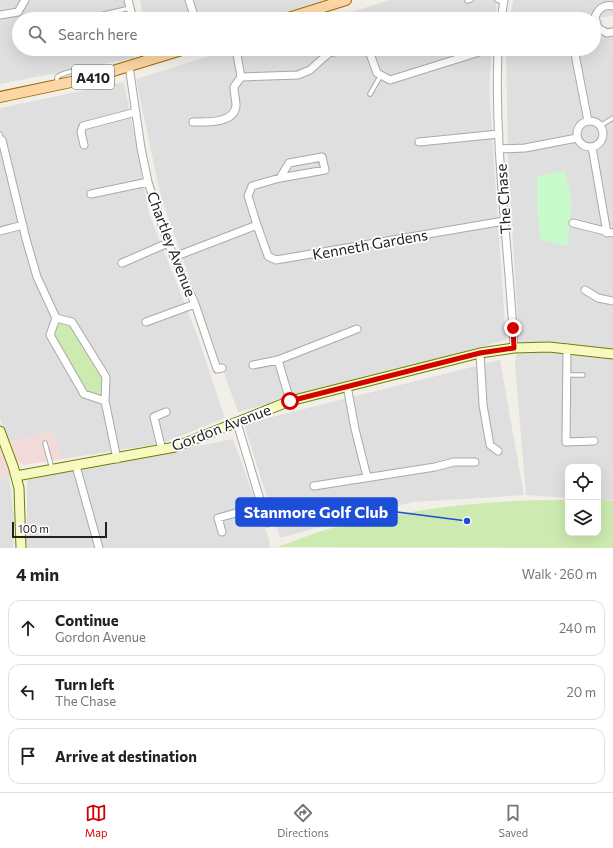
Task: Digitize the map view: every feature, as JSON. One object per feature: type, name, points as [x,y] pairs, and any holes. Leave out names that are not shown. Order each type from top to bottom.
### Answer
[{"type":"main road","points":[[302,12],[322,4],[346,0]]},
{"type":"main road","name":"A410","points":[[0,97],[90,78],[162,56]]},
{"type":"street","points":[[18,12],[25,0]]},
{"type":"street","points":[[128,0],[131,12]]},
{"type":"street","points":[[189,0],[193,12]]},
{"type":"street","points":[[501,12],[502,1]]},
{"type":"street","points":[[597,12],[605,6],[613,6]]},
{"type":"street","points":[[0,15],[12,13]]},
{"type":"street","points":[[601,30],[613,32]]},
{"type":"street","points":[[147,56],[149,60]]},
{"type":"street","points":[[193,122],[216,121],[230,117],[236,107],[234,87],[241,77],[237,56]]},
{"type":"street","points":[[241,77],[298,75],[310,70],[326,56]]},
{"type":"street","points":[[371,56],[377,73],[390,80],[467,56]]},
{"type":"street","name":"The Chase","points":[[498,56],[498,134],[514,348]]},
{"type":"street","points":[[575,56],[588,121]]},
{"type":"street","name":"Chartley Avenue","points":[[129,66],[148,182],[168,243],[195,304],[217,369],[222,368]]},
{"type":"street","points":[[84,145],[81,132],[83,126],[136,112]]},
{"type":"street","points":[[577,138],[584,146],[592,147],[602,140],[603,131],[600,126],[597,123],[588,121]]},
{"type":"street","points":[[577,138],[579,128],[588,121]]},
{"type":"street","points":[[419,142],[498,134]]},
{"type":"street","points":[[1,137],[4,163],[37,277],[56,318],[50,335],[84,394],[105,401]]},
{"type":"street","points":[[499,149],[525,148],[577,138]]},
{"type":"street","points":[[573,223],[610,233],[592,147]]},
{"type":"street","points":[[322,158],[325,170],[280,178],[289,163],[322,158]]},
{"type":"street","name":"Kenneth Gardens","points":[[280,178],[252,186],[248,196],[268,256],[276,260],[504,221]]},
{"type":"street","points":[[91,194],[148,182]]},
{"type":"street","points":[[0,231],[23,225]]},
{"type":"street","points":[[174,257],[257,225]]},
{"type":"street","points":[[122,263],[168,243]]},
{"type":"street","points":[[585,290],[598,298],[613,301]]},
{"type":"street","points":[[146,322],[195,304]]},
{"type":"street","points":[[56,318],[72,322],[106,377],[105,401],[117,458]]},
{"type":"street","points":[[254,365],[278,360],[357,330]]},
{"type":"street","name":"Gordon Avenue","points":[[16,476],[175,447],[234,422],[290,401],[480,353],[514,348],[567,348],[613,354]]},
{"type":"street","points":[[567,348],[566,442],[594,441]]},
{"type":"street","points":[[480,353],[483,405],[490,445],[498,451]]},
{"type":"street","points":[[278,360],[290,401]]},
{"type":"street","points":[[347,386],[355,429],[367,477]]},
{"type":"street","points":[[162,450],[154,417],[166,412]]},
{"type":"street","points":[[234,422],[238,426],[267,523]]},
{"type":"street","points":[[0,432],[16,476],[20,499],[21,548]]},
{"type":"street","points":[[314,486],[435,467],[454,462],[475,462]]},
{"type":"street","points":[[76,466],[99,548]]},
{"type":"street","points":[[222,532],[218,518],[261,506]]},
{"type":"lane","points":[[113,12],[130,8]]},
{"type":"lane","points":[[370,94],[381,75]]},
{"type":"lane","points":[[600,126],[613,118]]},
{"type":"lane","points":[[567,375],[583,375]]},
{"type":"lane","points":[[45,443],[53,470]]},
{"type":"shaded area","points":[[0,0],[125,0],[127,12],[12,12],[12,56],[134,56],[134,58],[0,84]]},
{"type":"shaded area","points":[[140,0],[325,0],[286,12],[143,12]]},
{"type":"shaded area","points":[[390,0],[497,0],[496,12],[351,12]]},
{"type":"shaded area","points":[[513,0],[613,0],[613,16],[601,17],[601,12],[511,12]]},
{"type":"shaded area","points":[[613,26],[613,500],[601,500],[601,464],[565,464],[565,498],[526,495],[515,364],[519,339],[508,161],[506,56],[601,56],[601,29]]},
{"type":"shaded area","points":[[210,56],[491,56],[489,88],[506,340],[238,412],[161,198],[136,79]]},
{"type":"shaded area","points":[[124,82],[149,213],[197,335],[225,418],[163,443],[63,459],[52,431],[11,442],[0,419],[0,108]]},
{"type":"shaded area","points":[[500,360],[524,495],[412,502],[280,538],[244,424]]},
{"type":"shaded area","points":[[52,431],[63,459],[23,465],[17,460],[11,442]]},
{"type":"shaded area","points":[[233,439],[269,539],[270,548],[27,548],[27,480]]},
{"type":"shaded area","points":[[0,448],[9,476],[0,478]]},
{"type":"shaded area","points":[[9,476],[15,523],[13,548],[0,548],[0,478]]},
{"type":"green space","points":[[565,171],[572,203],[567,246],[541,240],[537,209],[537,176]]},
{"type":"green space","points":[[58,323],[74,328],[102,376],[102,396],[85,392],[53,335]]},
{"type":"green space","points":[[601,499],[613,501],[613,548],[277,547],[332,528],[391,515],[449,506],[538,500],[565,500],[565,536],[601,536]]},
{"type":"place","name":"Stanmore Golf Club","points":[[467,521]]},
{"type":"route","points":[[290,401],[480,353],[514,348],[513,328]]}]
